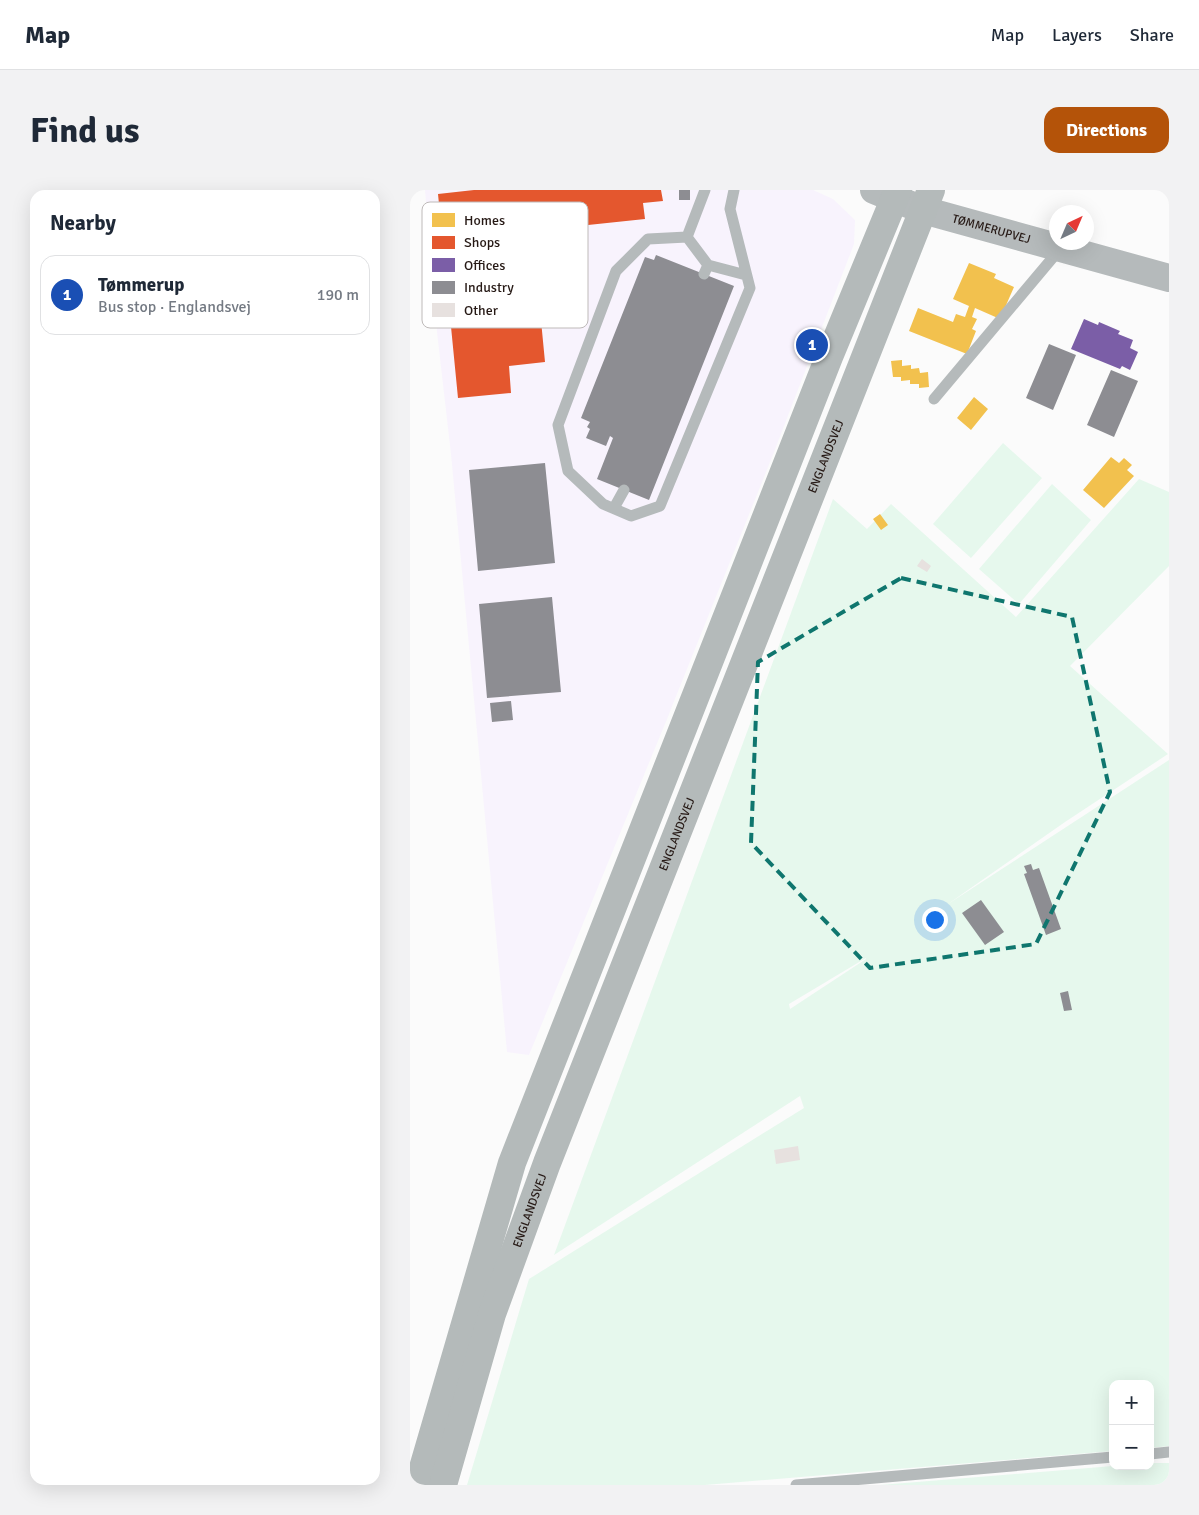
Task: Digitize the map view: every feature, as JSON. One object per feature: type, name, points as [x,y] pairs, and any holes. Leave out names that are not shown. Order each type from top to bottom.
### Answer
[{"type":"main road","points":[[418,1485],[512,1164],[829,357],[888,193]]},
{"type":"main road","name":"ENGLANDSVEJ","points":[[443,1485],[492,1314],[548,1163],[927,200]]},
{"type":"street","name":"TØMMERUPVEJ","points":[[888,193],[927,200],[1049,245]]},
{"type":"street","name":"TØMMERUPVEJ","points":[[1064,250],[1169,278]]},
{"type":"lane","points":[[687,237],[705,190]]},
{"type":"lane","points":[[687,237],[648,239],[616,271],[558,425],[568,470],[603,504],[630,516],[660,506],[750,288],[730,209],[734,190]]},
{"type":"lane","points":[[687,237],[706,269],[746,274]]},
{"type":"lane","points":[[934,399],[1059,250]]},
{"type":"lane","points":[[614,508],[624,490]]},
{"type":"lane","points":[[1154,1454],[1169,1452]]},
{"type":"lane","points":[[796,1485],[1109,1457]]},
{"type":"highlighted area","points":[[901,578],[1072,617],[1110,792],[1036,944],[870,968],[751,843],[758,662]]},
{"type":"shaded area","points":[[425,190],[813,190],[833,199],[855,220],[854,244],[774,452],[529,1055],[507,1052],[451,454],[437,328],[588,328],[588,202],[426,202]]},
{"type":"green space","points":[[1003,443],[1042,478],[971,558],[933,524]]},
{"type":"green space","points":[[1139,479],[1169,492],[1169,566],[1070,666],[1168,754],[1065,822],[948,904],[1169,760],[1169,1446],[1154,1448],[1154,1380],[1109,1380],[1109,1451],[705,1485],[467,1485],[529,1279],[804,1108],[800,1096],[554,1255],[833,499],[867,529],[891,504],[1016,617]],"holes":[[[866,958],[866,959],[790,1009],[789,1004]]]},
{"type":"green space","points":[[1052,484],[1091,520],[1019,604],[979,569]]},
{"type":"green space","points":[[1154,1463],[1169,1463],[1169,1485],[880,1485],[1109,1466],[1109,1470],[1154,1470]]},
{"type":"building: Homes","points":[[969,263],[996,274],[994,278],[1014,287],[1000,319],[975,308],[972,317],[977,319],[972,329],[976,331],[967,354],[909,331],[918,308],[953,322],[956,314],[965,317],[969,306],[953,299]]},
{"type":"building: Homes","points":[[902,360],[902,366],[911,365],[911,369],[919,368],[920,373],[928,372],[929,387],[919,388],[919,384],[910,384],[910,380],[901,381],[901,377],[893,377],[891,361]]},
{"type":"building: Homes","points":[[974,397],[988,409],[971,430],[957,418]]},
{"type":"building: Homes","points":[[1111,457],[1119,463],[1124,458],[1132,465],[1127,470],[1134,476],[1104,508],[1083,490]]},
{"type":"building: Homes","points":[[880,514],[888,525],[881,530],[873,519]]},
{"type":"building: Shops","points":[[474,190],[661,190],[663,201],[643,203],[645,219],[588,225],[588,202],[439,202],[438,194]]},
{"type":"building: Shops","points":[[451,328],[542,328],[545,362],[509,366],[511,393],[458,398]]},
{"type":"building: Offices","points":[[1084,319],[1098,325],[1099,322],[1120,331],[1118,334],[1133,340],[1130,348],[1138,352],[1130,370],[1122,366],[1120,369],[1071,349]]},
{"type":"building: Industry","points":[[679,190],[690,190],[690,200],[679,200]]},
{"type":"building: Industry","points":[[656,255],[734,286],[649,500],[597,479],[613,438],[610,436],[606,446],[586,438],[590,429],[587,427],[590,422],[581,418],[645,257],[654,260]]},
{"type":"building: Industry","points":[[1049,344],[1076,355],[1053,410],[1026,398]]},
{"type":"building: Industry","points":[[1111,370],[1138,381],[1114,437],[1087,425]]},
{"type":"building: Industry","points":[[545,463],[555,563],[478,571],[469,470]]},
{"type":"building: Industry","points":[[552,597],[561,692],[487,698],[479,604]]},
{"type":"building: Industry","points":[[511,701],[513,720],[492,722],[490,703]]},
{"type":"building: Industry","points":[[1031,864],[1033,870],[1039,868],[1061,929],[1046,935],[1024,874],[1027,873],[1024,866]]},
{"type":"building: Industry","points":[[981,900],[1004,932],[985,945],[962,913]]},
{"type":"building: Industry","points":[[1068,991],[1072,1010],[1064,1011],[1060,993]]},
{"type":"building: Other","points":[[922,559],[931,566],[927,572],[917,566]]},
{"type":"building: Other","points":[[798,1146],[800,1160],[776,1164],[774,1150]]},
{"type":"place","name":"Tømmerup","points":[[812,345]]}]
